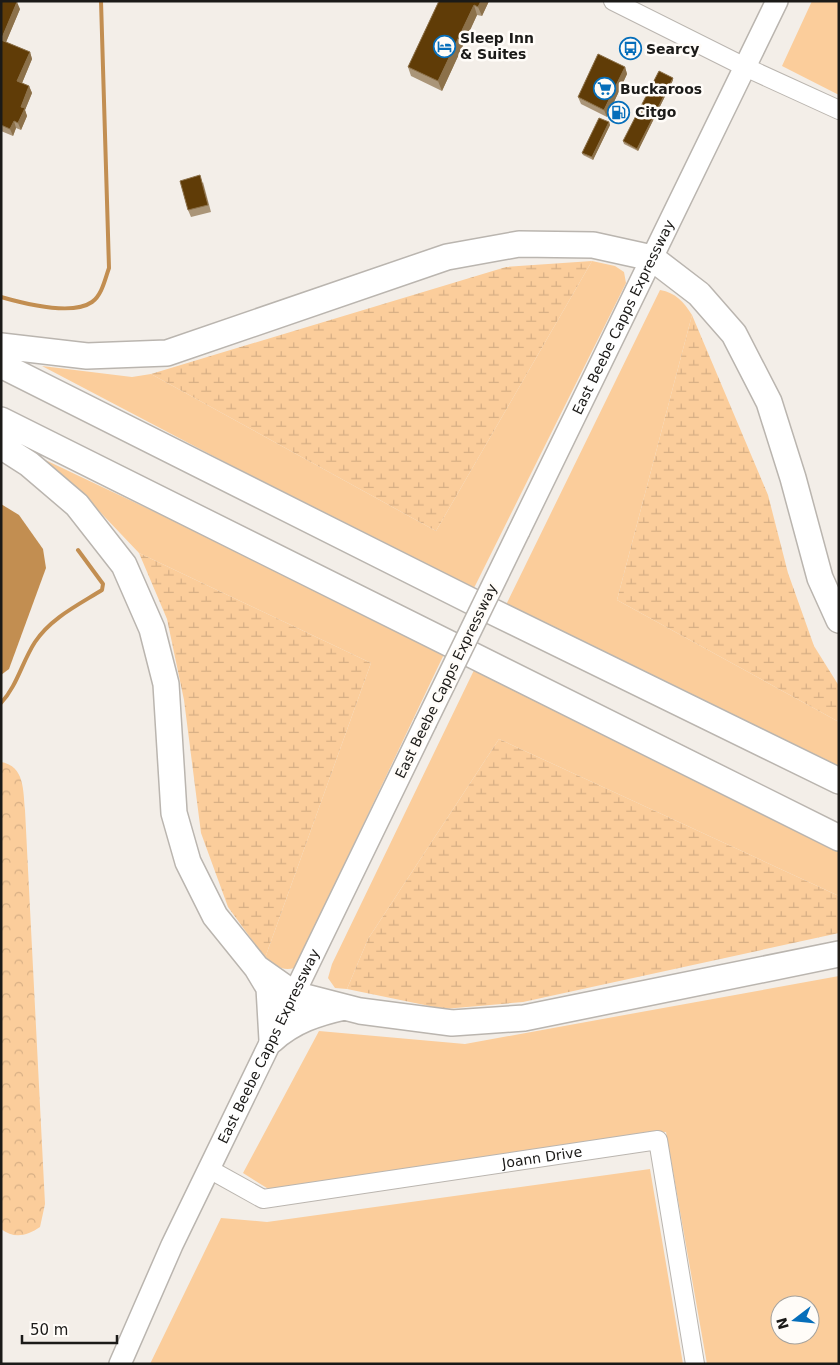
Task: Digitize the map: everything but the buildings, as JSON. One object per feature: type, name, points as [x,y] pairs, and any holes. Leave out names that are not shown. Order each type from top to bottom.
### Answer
[{"type":"highway","points":[[1,346],[87,356],[167,353],[447,257],[519,244],[592,244],[652,258],[700,294],[734,334],[747,359],[769,402],[793,478],[820,578],[839,620]]},
{"type":"highway","points":[[1,364],[470,601],[839,781]]},
{"type":"highway","points":[[1,420],[839,838]]},
{"type":"highway","points":[[1,446],[29,464],[78,505],[124,565],[152,629],[166,684],[174,813],[188,862],[215,916],[257,968],[269,988],[272,1040]]},
{"type":"highway","points":[[257,968],[294,994],[345,1007],[452,1023],[524,1018],[839,954]]},
{"type":"highway","points":[[272,1040],[285,1028],[313,1015],[345,1007]]},
{"type":"main road","name":"East Beebe Capps Expressway","points":[[120,1364],[172,1245],[777,1]]},
{"type":"street","points":[[613,1],[745,67],[839,110]]},
{"type":"street","name":"Joann Drive","points":[[209,1169],[263,1199],[658,1140],[695,1364]]},
{"type":"green space","points":[[812,1],[839,1],[839,95],[782,66]]},
{"type":"green space","points":[[592,261],[615,266],[624,272],[626,283],[472,592],[42,366],[132,377],[151,374],[436,531]]},
{"type":"green space","points":[[592,261],[436,531],[151,374],[506,267]]},
{"type":"green space","points":[[660,290],[679,298],[692,315],[617,600],[839,722],[839,768],[505,607]]},
{"type":"green space","points":[[692,315],[768,495],[788,573],[814,646],[839,686],[839,722],[617,600]]},
{"type":"green space","points":[[1,439],[446,650],[295,968],[282,968],[265,958],[371,663],[139,553],[82,493]]},
{"type":"green space","points":[[139,553],[371,663],[265,958],[228,907],[201,833],[184,700],[167,619]]},
{"type":"green space","points":[[476,666],[839,847],[839,896],[499,739],[368,939],[347,989],[335,988],[328,978],[332,964]]},
{"type":"green space","points":[[499,739],[839,896],[839,933],[523,1002],[444,1009],[347,989],[368,939]]},
{"type":"green space","points":[[1,762],[9,764],[19,774],[24,795],[45,1204],[40,1227],[30,1233],[21,1235],[11,1234],[1,1229]]},
{"type":"green space","points":[[839,976],[839,1364],[707,1364],[666,1132],[270,1190],[243,1173],[319,1031],[465,1044]]},
{"type":"green space","points":[[650,1169],[683,1364],[150,1364],[221,1218],[267,1222]]},
{"type":"shaded area","points":[[1,504],[19,515],[43,549],[46,568],[9,669],[1,675]]},
{"type":"waterway","points":[[1,297],[47,307],[72,308],[83,306],[92,302],[101,291],[109,268],[101,1]]},
{"type":"waterway","points":[[1,703],[7,696],[30,650],[41,633],[65,613],[102,590],[103,584],[78,550]]},
{"type":"place","name":"Sleep Inn & Suites","points":[[444,46]]},
{"type":"place","name":"Searcy","points":[[630,49]]},
{"type":"place","name":"Buckaroos","points":[[604,89]]},
{"type":"place","name":"Citgo","points":[[619,112]]}]
